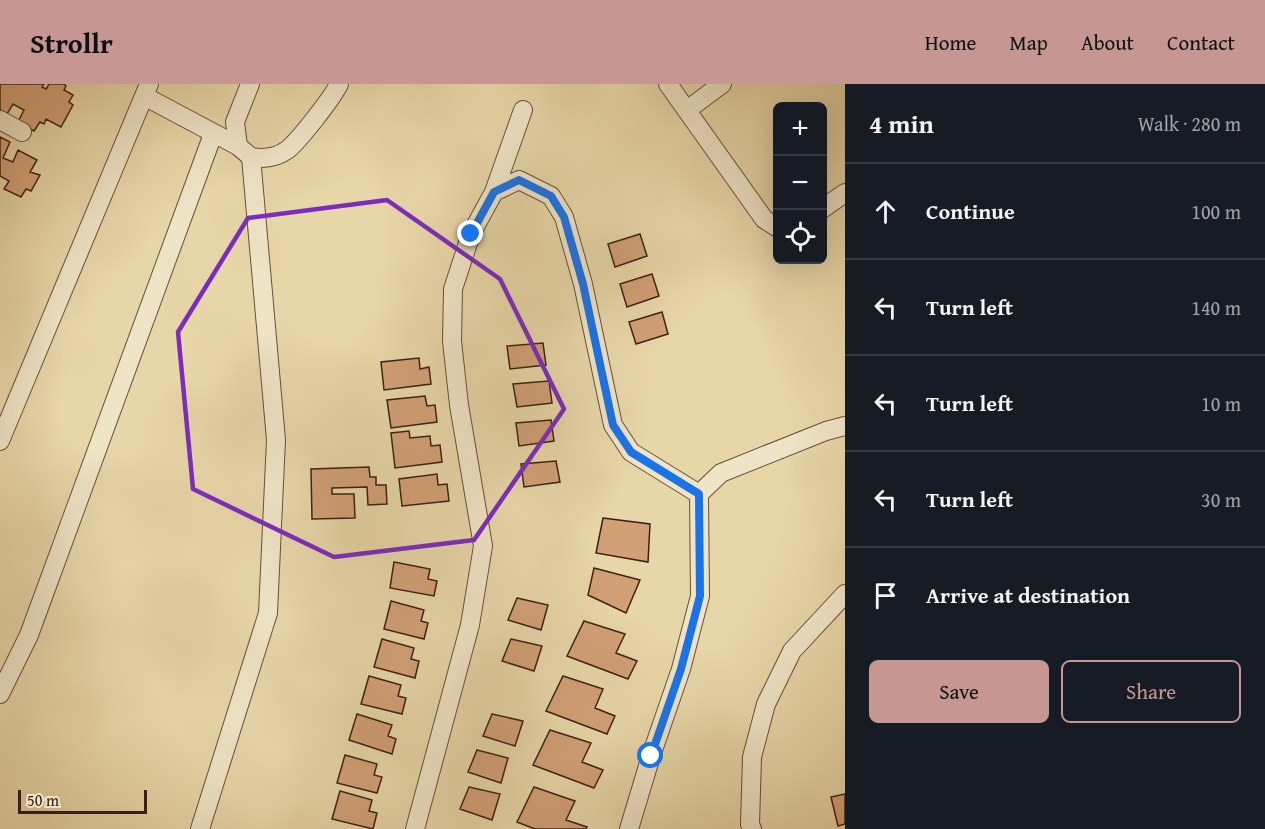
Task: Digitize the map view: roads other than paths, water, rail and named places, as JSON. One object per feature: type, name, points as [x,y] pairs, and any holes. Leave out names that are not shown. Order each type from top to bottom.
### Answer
[{"type":"street","points":[[200,829],[268,613],[276,440],[244,152],[235,122],[250,84]]},
{"type":"street","points":[[0,441],[147,90],[244,152],[266,159],[286,151],[311,123],[339,84]]},
{"type":"street","points":[[668,84],[764,219],[773,225]]},
{"type":"street","points":[[687,110],[722,84]]},
{"type":"street","points":[[416,829],[470,625],[483,546],[459,405],[453,341],[453,289],[471,234],[494,192],[524,110]]},
{"type":"street","points":[[0,120],[22,132]]},
{"type":"street","points":[[0,694],[29,635],[213,134]]},
{"type":"street","points":[[494,192],[519,180],[551,196],[564,217],[583,284],[613,425],[631,452],[699,494]]},
{"type":"street","points":[[827,205],[845,193]]},
{"type":"street","points":[[629,829],[681,669],[700,596],[699,494],[720,473],[826,431],[845,426]]},
{"type":"street","points":[[752,829],[750,824],[752,757],[766,704],[792,651],[845,594]]}]
